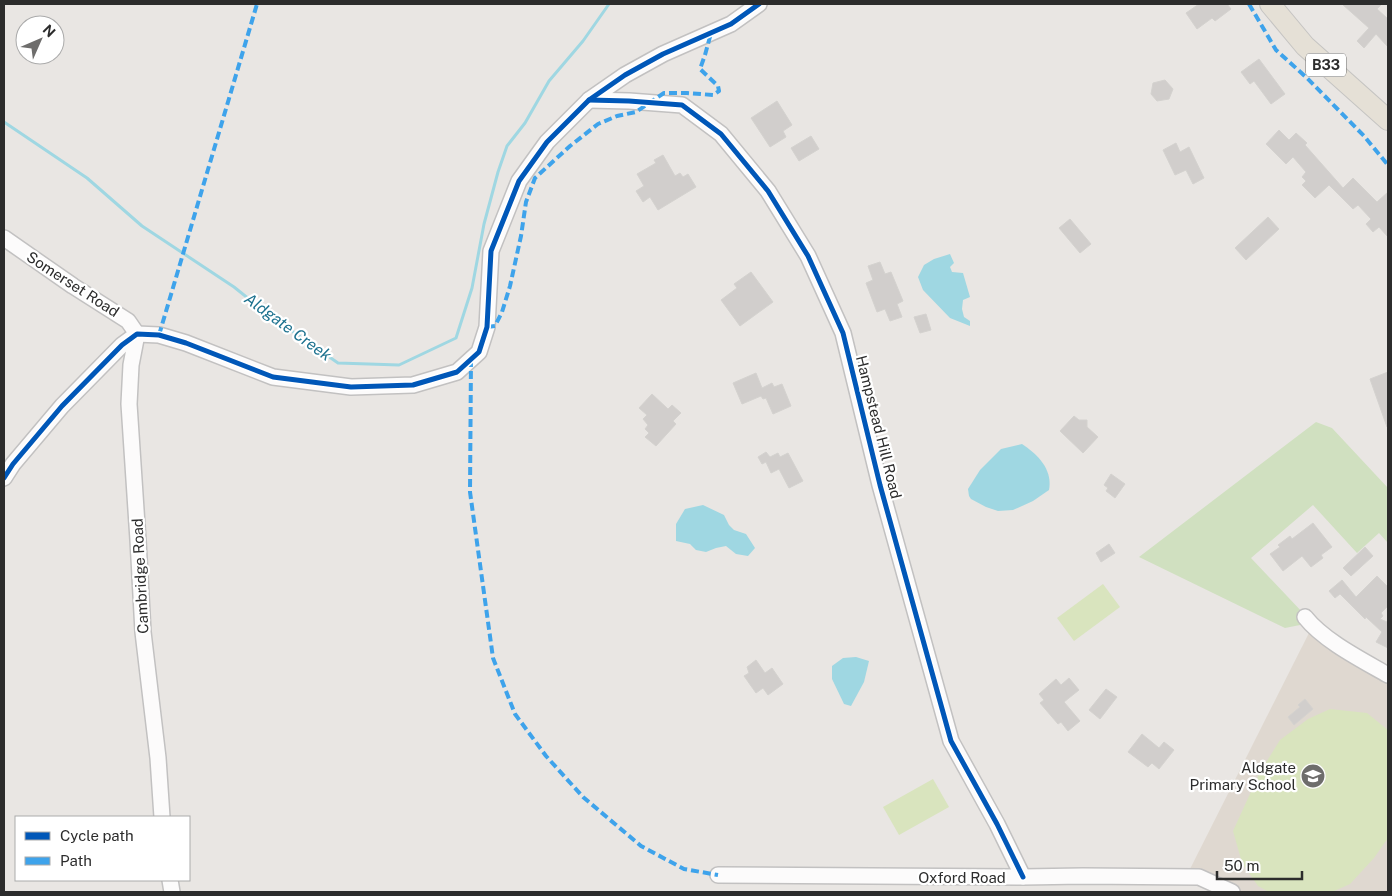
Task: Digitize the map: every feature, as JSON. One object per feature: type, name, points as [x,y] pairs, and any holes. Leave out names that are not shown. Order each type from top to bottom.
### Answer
[{"type":"main road","name":"B33","points":[[1270,4],[1305,46],[1388,120]]},
{"type":"street","points":[[4,478],[13,464],[62,406],[122,345],[137,334],[159,335],[186,343],[273,377],[351,387],[413,386],[457,372],[480,352],[487,327],[491,251],[519,181],[547,142],[588,100],[625,75],[663,54],[731,24],[759,4]]},
{"type":"street","name":"Hampstead Hill Road","points":[[588,100],[682,105],[721,134],[768,191],[808,256],[843,333],[880,485],[951,741],[997,824],[1023,877]]},
{"type":"street","name":"Somerset Road","points":[[4,238],[128,320],[137,334]]},
{"type":"street","name":"Cambridge Road","points":[[137,334],[131,365],[129,404],[142,632],[158,758],[162,816]]},
{"type":"street","points":[[1305,617],[1312,627],[1348,652],[1388,675]]},
{"type":"street","name":"Oxford Road","points":[[718,875],[1199,877],[1232,892]]},
{"type":"shaded area","name":"Aldgate Primary School","points":[[1312,627],[1388,675],[1388,892],[1232,892],[1186,877]]},
{"type":"green space","points":[[1316,422],[1332,428],[1388,488],[1388,543],[1379,533],[1357,553],[1313,505],[1251,558],[1321,632],[1305,624],[1285,628],[1139,557]]},
{"type":"green space","points":[[1103,584],[1120,607],[1074,641],[1057,618]]},
{"type":"green space","name":"Aldgate Primary School","points":[[1330,709],[1367,713],[1388,730],[1388,838],[1374,858],[1350,884],[1332,892],[1269,892],[1258,886],[1242,863],[1233,831],[1260,772],[1280,740],[1308,719]]},
{"type":"green space","points":[[933,779],[949,807],[899,835],[883,807]]},
{"type":"water","points":[[950,254],[954,263],[950,267],[952,272],[963,273],[970,297],[963,300],[962,309],[964,317],[970,321],[970,326],[950,318],[923,290],[918,277],[924,265],[934,259]]},
{"type":"water","points":[[1022,444],[1043,463],[1049,475],[1049,490],[1033,501],[1013,510],[998,511],[971,499],[968,489],[980,470],[1001,449]]},
{"type":"water","points":[[703,505],[724,515],[734,530],[746,534],[755,548],[748,556],[736,554],[726,546],[706,552],[696,550],[690,544],[676,541],[676,524],[685,509]]},
{"type":"water","points":[[856,657],[869,661],[864,682],[851,706],[844,704],[832,679],[832,666],[843,658]]},
{"type":"building","points":[[1199,4],[1227,4],[1231,9],[1215,21],[1212,18],[1197,29],[1186,13]]},
{"type":"building","points":[[1342,4],[1382,4],[1377,9],[1388,19],[1388,47],[1376,34],[1364,48],[1357,41],[1369,28]]},
{"type":"building","points":[[1259,59],[1285,94],[1271,104],[1254,81],[1250,84],[1241,72]]},
{"type":"building","points":[[1165,80],[1173,89],[1169,99],[1157,101],[1151,94],[1153,83]]},
{"type":"building","points":[[777,101],[792,125],[783,131],[786,137],[770,147],[751,118]]},
{"type":"building","points":[[1279,130],[1289,140],[1296,133],[1307,143],[1305,145],[1343,188],[1353,178],[1377,202],[1388,192],[1388,237],[1379,227],[1373,232],[1366,224],[1371,219],[1358,205],[1353,209],[1329,185],[1315,198],[1302,185],[1306,181],[1302,177],[1306,172],[1293,157],[1286,164],[1266,144]]},
{"type":"building","points":[[811,136],[819,149],[799,161],[791,148]]},
{"type":"building","points":[[1176,143],[1180,152],[1189,147],[1204,178],[1193,184],[1186,170],[1175,175],[1163,150]]},
{"type":"building","points":[[663,155],[675,176],[680,173],[683,177],[688,174],[696,187],[658,210],[650,197],[643,202],[636,191],[644,186],[637,174],[656,163],[654,160]]},
{"type":"building","points":[[1268,217],[1279,229],[1246,260],[1235,248]]},
{"type":"building","points":[[1070,219],[1091,244],[1080,253],[1059,228]]},
{"type":"building","points":[[880,262],[885,274],[891,272],[903,301],[897,304],[902,317],[890,321],[885,309],[877,312],[866,283],[873,280],[868,266]]},
{"type":"building","points":[[751,272],[773,302],[740,326],[721,300],[737,288],[734,284]]},
{"type":"building","points":[[926,314],[931,330],[920,333],[914,317]]},
{"type":"building","points":[[1388,372],[1388,427],[1387,427],[1370,379]]},
{"type":"building","points":[[756,373],[762,388],[772,383],[774,387],[782,384],[791,406],[773,414],[766,398],[763,399],[761,396],[742,404],[733,383]]},
{"type":"building","points":[[652,394],[668,409],[672,405],[681,413],[673,421],[676,424],[656,446],[645,437],[649,433],[645,429],[648,425],[643,419],[647,415],[639,408]]},
{"type":"building","points":[[1074,416],[1079,420],[1087,420],[1087,427],[1098,437],[1083,453],[1060,431]]},
{"type":"building","points":[[766,452],[770,457],[778,453],[780,457],[788,453],[803,481],[789,488],[779,469],[771,473],[766,462],[762,464],[758,457]]},
{"type":"building","points":[[1111,474],[1125,484],[1115,498],[1106,491],[1108,488],[1104,485]]},
{"type":"building","points":[[1313,523],[1332,547],[1321,555],[1323,558],[1311,567],[1302,556],[1283,571],[1270,554],[1290,536],[1292,539]]},
{"type":"building","points":[[1109,544],[1115,553],[1101,562],[1096,553]]},
{"type":"building","points":[[1365,547],[1373,556],[1351,576],[1343,568]]},
{"type":"building","points":[[1377,576],[1388,587],[1388,606],[1381,613],[1383,616],[1380,619],[1387,622],[1388,620],[1388,648],[1376,642],[1382,632],[1366,617],[1365,619],[1340,594],[1335,598],[1329,591],[1342,580],[1356,597]]},
{"type":"building","points":[[756,660],[765,673],[772,668],[783,684],[768,695],[763,688],[756,693],[744,676],[749,673],[747,667]]},
{"type":"building","points":[[1069,678],[1079,690],[1064,702],[1080,721],[1068,731],[1061,722],[1058,724],[1040,703],[1044,700],[1039,694],[1056,679],[1061,685]]},
{"type":"building","points":[[1106,689],[1117,697],[1100,719],[1089,710]]},
{"type":"building","points":[[1305,699],[1313,709],[1294,725],[1288,717],[1300,707],[1298,705]]},
{"type":"building","points":[[1142,734],[1159,748],[1164,742],[1174,750],[1159,769],[1152,763],[1148,767],[1128,752]]},
{"type":"waterway","name":"Aldgate Creek","points":[[4,122],[87,178],[142,226],[234,287],[269,315],[338,363],[399,365],[456,338],[472,288],[484,224],[507,146],[525,123],[549,81],[583,41],[609,4]]},
{"type":"marked path","points":[[159,335],[257,4]]},
{"type":"marked path","points":[[1249,4],[1276,50],[1307,78],[1364,136],[1388,165]]},
{"type":"marked path","points":[[487,327],[495,326],[502,312],[521,236],[526,202],[535,178],[570,146],[598,124],[617,116],[636,112],[664,93],[713,95],[719,91],[718,86],[700,69],[711,33]]},
{"type":"marked path","points":[[471,359],[470,492],[493,658],[515,714],[546,756],[583,797],[641,846],[684,869],[718,875]]},
{"type":"cycle path","points":[[4,478],[13,464],[62,406],[122,345],[137,334],[159,335],[186,343],[273,377],[351,387],[413,385],[457,372],[479,352],[487,327],[491,251],[519,181],[547,142],[589,100],[625,75],[663,54],[731,24],[759,4]]},
{"type":"cycle path","points":[[589,100],[682,105],[721,134],[768,191],[808,256],[843,333],[880,485],[951,741],[997,824],[1023,877]]},
{"type":"place","name":"Aldgate Primary School","points":[[1313,776]]}]
